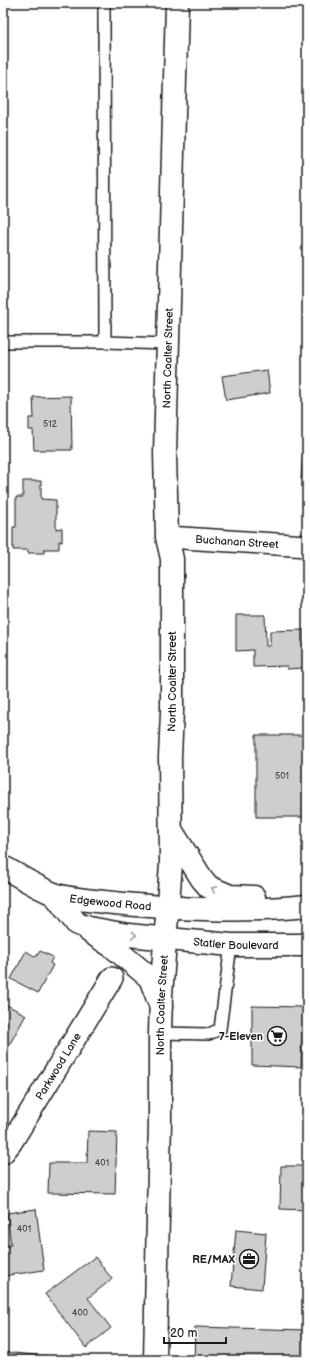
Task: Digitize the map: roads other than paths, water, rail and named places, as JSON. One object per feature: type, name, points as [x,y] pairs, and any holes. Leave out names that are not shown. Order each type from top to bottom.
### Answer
[{"type":"street","name":"North Coalter Street","points":[[155,1360],[160,1127],[160,1033],[171,864],[170,757],[172,712],[172,559],[167,537],[165,453],[177,3]]},
{"type":"street","name":"Buchanan Street","points":[[167,537],[307,546]]},
{"type":"street","points":[[171,830],[202,879],[209,887],[230,896],[307,900]]},
{"type":"street","name":"Edgewood Road","points":[[3,867],[54,895],[123,904],[168,907]]},
{"type":"street","name":"Edgewood Road","points":[[54,895],[77,924],[113,947],[150,978],[161,1007]]},
{"type":"street","points":[[168,907],[204,909],[276,909],[307,906]]},
{"type":"street","points":[[77,924],[89,928],[128,935],[165,939]]},
{"type":"street","name":"Statler Boulevard","points":[[165,939],[231,945],[307,946]]},
{"type":"street","name":"Parkwood Lane","points":[[3,1153],[12,1143],[112,978]]},
{"type":"lane","points":[[104,3],[105,342]]},
{"type":"lane","points":[[3,342],[105,342],[168,344]]},
{"type":"lane","points":[[160,1033],[209,1034],[220,1028],[231,945]]},
{"type":"place","name":"7-Eleven","points":[[277,1036]]},
{"type":"place","name":"RE/MAX","points":[[249,1259]]}]
